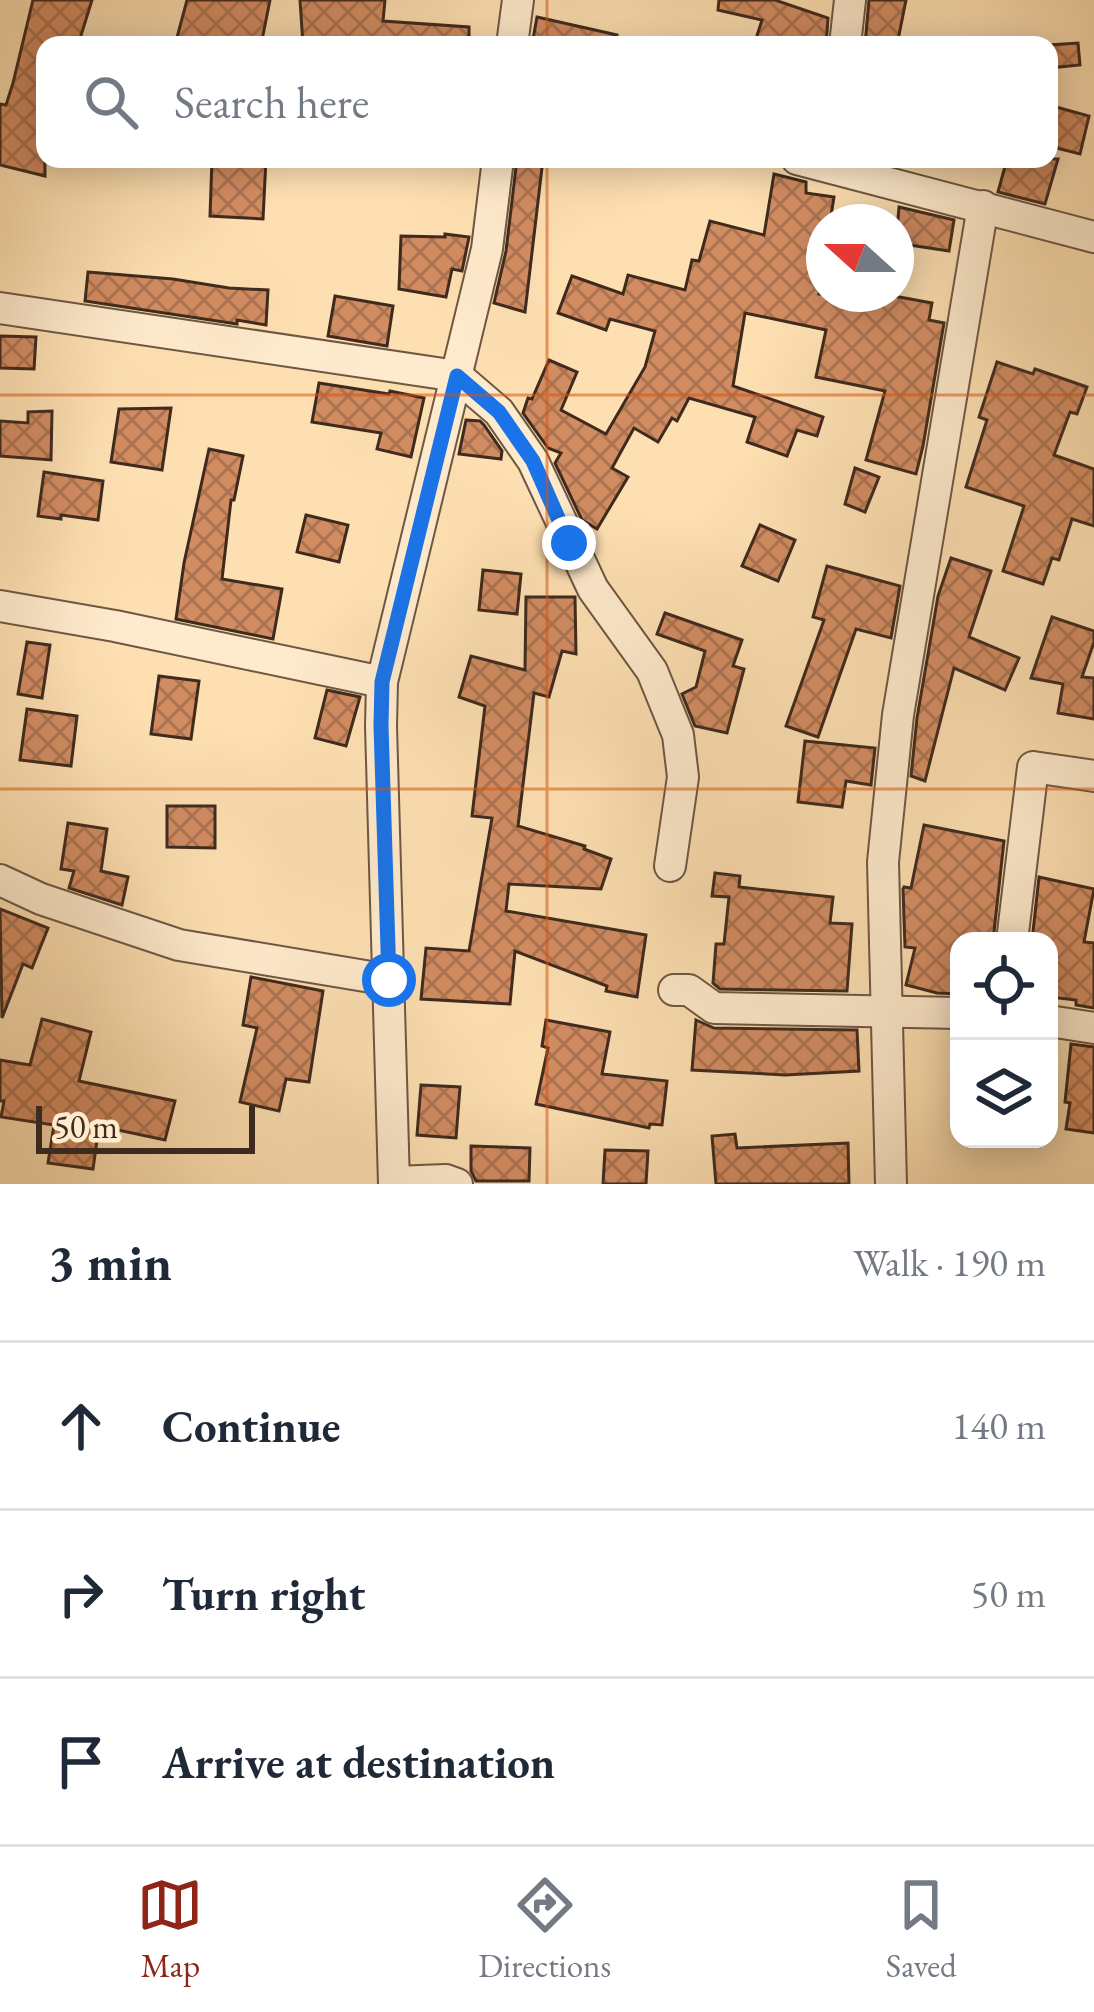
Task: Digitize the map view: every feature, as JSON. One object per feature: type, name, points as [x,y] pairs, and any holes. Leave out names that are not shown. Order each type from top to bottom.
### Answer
[{"type":"street","points":[[513,36],[518,0]]},
{"type":"street","points":[[846,36],[850,0]]},
{"type":"street","points":[[457,1184],[446,1180],[394,1183],[382,682],[487,250],[496,168]]},
{"type":"street","points":[[850,168],[1094,237]]},
{"type":"street","points":[[891,1184],[883,862],[898,715],[983,206]]},
{"type":"street","points":[[0,308],[457,376],[499,412],[533,461],[593,589],[652,671],[678,735],[683,777],[670,866]]},
{"type":"street","points":[[0,605],[382,682]]},
{"type":"street","points":[[1013,932],[1033,767],[1094,776]]},
{"type":"street","points":[[0,880],[40,899],[179,945],[389,980]]},
{"type":"street","points":[[674,990],[688,990],[714,1008],[950,1013]]},
{"type":"street","points":[[1058,1022],[1094,1028]]},
{"type":"building","points":[[33,0],[92,0],[81,36],[36,36],[36,168],[45,168],[45,176],[0,165],[0,104],[6,105]]},
{"type":"building","points":[[187,0],[270,0],[263,36],[177,36]]},
{"type":"building","points":[[300,0],[385,0],[383,21],[469,27],[469,36],[302,36]]},
{"type":"building","points":[[719,0],[775,0],[828,18],[827,36],[757,36],[762,20],[718,10]]},
{"type":"building","points":[[869,0],[906,0],[899,36],[866,36]]},
{"type":"building","points":[[537,17],[617,35],[617,36],[534,36]]},
{"type":"building","points":[[1078,43],[1080,65],[1058,67],[1058,44]]},
{"type":"building","points":[[1058,108],[1089,116],[1080,154],[1058,148]]},
{"type":"building","points":[[212,168],[266,168],[263,219],[210,216]]},
{"type":"building","points":[[516,168],[542,168],[525,312],[494,303]]},
{"type":"building","points":[[1005,168],[1055,168],[1045,204],[998,192]]},
{"type":"building","points":[[774,174],[806,182],[806,193],[834,197],[833,204],[806,204],[806,312],[914,312],[914,300],[932,303],[929,320],[944,323],[916,474],[866,460],[885,391],[816,377],[826,330],[745,313],[733,386],[823,417],[817,436],[797,430],[787,456],[747,442],[755,417],[689,398],[658,442],[634,428],[612,468],[628,477],[597,529],[582,520],[555,463],[561,453],[548,448],[523,413],[528,398],[532,399],[549,360],[577,372],[561,410],[606,434],[645,367],[655,331],[610,319],[606,330],[558,313],[572,276],[623,294],[628,275],[685,290],[692,260],[699,261],[710,221],[764,235]]},
{"type":"building","points":[[914,211],[954,220],[949,251],[914,246]]},
{"type":"building","points":[[401,236],[469,237],[462,271],[452,269],[446,297],[399,289]]},
{"type":"building","points":[[88,272],[268,290],[266,325],[85,301]]},
{"type":"building","points":[[335,296],[393,306],[387,346],[328,336]]},
{"type":"building","points":[[0,336],[36,337],[34,369],[0,368]]},
{"type":"building","points":[[997,362],[1087,387],[1077,414],[1070,412],[1054,455],[1094,469],[1094,526],[1072,519],[1059,560],[1052,558],[1043,584],[1003,571],[1024,506],[966,487],[987,420],[979,417]]},
{"type":"building","points":[[319,383],[424,398],[411,457],[377,449],[381,433],[312,422]]},
{"type":"building","points":[[171,408],[162,470],[111,462],[119,409]]},
{"type":"building","points":[[52,411],[51,460],[0,456],[0,421],[28,423],[28,412]]},
{"type":"building","points":[[466,420],[484,425],[502,451],[501,459],[459,454]]},
{"type":"building","points":[[209,449],[243,456],[231,500],[222,579],[282,589],[273,639],[176,619]]},
{"type":"building","points":[[855,468],[879,477],[865,512],[845,504]]},
{"type":"building","points":[[44,472],[103,481],[98,520],[38,516]]},
{"type":"building","points":[[306,515],[348,525],[339,562],[297,552]]},
{"type":"building","points":[[760,525],[795,540],[778,581],[742,566]]},
{"type":"building","points":[[951,558],[991,571],[969,637],[1019,658],[1005,690],[954,668],[925,781],[911,776],[917,718],[938,596]]},
{"type":"building","points":[[827,566],[900,586],[891,638],[856,629],[818,737],[786,726],[824,620],[813,617]]},
{"type":"building","points":[[483,570],[521,574],[517,614],[479,610]]},
{"type":"building","points":[[526,597],[575,597],[576,654],[562,651],[549,697],[534,693],[518,826],[611,859],[601,889],[509,884],[506,911],[646,935],[637,997],[606,991],[607,986],[515,951],[510,1004],[421,999],[426,948],[469,951],[492,818],[472,816],[485,706],[459,697],[471,656],[525,670]]},
{"type":"building","points":[[665,613],[742,640],[733,666],[744,669],[727,733],[695,726],[682,694],[696,687],[705,651],[657,634]]},
{"type":"building","points":[[1052,617],[1094,631],[1082,677],[1094,678],[1094,719],[1058,713],[1063,684],[1031,678]]},
{"type":"building","points":[[27,642],[50,645],[42,698],[18,694]]},
{"type":"building","points":[[159,676],[199,681],[191,739],[151,734]]},
{"type":"building","points":[[327,690],[360,697],[346,746],[315,738]]},
{"type":"building","points":[[27,709],[77,716],[71,766],[20,760]]},
{"type":"building","points":[[805,741],[875,748],[871,785],[846,781],[842,807],[798,802]]},
{"type":"building","points":[[167,806],[215,806],[215,848],[167,847]]},
{"type":"building","points":[[68,823],[107,829],[101,871],[128,877],[122,905],[69,888],[74,871],[61,869]]},
{"type":"building","points":[[924,825],[1004,841],[994,932],[950,932],[950,994],[906,985],[915,948],[905,947],[903,889],[911,888]]},
{"type":"building","points":[[715,873],[740,876],[739,887],[833,897],[830,923],[852,924],[847,991],[720,989],[713,983],[716,944],[724,944],[729,897],[712,896]]},
{"type":"building","points":[[1039,877],[1094,889],[1084,942],[1094,943],[1094,1008],[1058,998],[1058,932],[1033,932]]},
{"type":"building","points":[[0,909],[48,928],[32,968],[23,964],[2,1018]]},
{"type":"building","points":[[251,977],[323,991],[309,1082],[286,1079],[279,1111],[240,1102],[257,1028],[243,1025]]},
{"type":"building","points":[[42,1019],[91,1032],[79,1081],[175,1101],[165,1140],[99,1126],[93,1169],[48,1163],[54,1125],[1,1117],[0,1060],[30,1065]]},
{"type":"building","points":[[546,1020],[610,1032],[602,1074],[667,1081],[662,1125],[650,1124],[649,1128],[536,1104],[548,1048],[542,1046]]},
{"type":"building","points":[[696,1020],[714,1028],[857,1030],[859,1071],[785,1075],[692,1070]]},
{"type":"building","points":[[1071,1044],[1094,1047],[1094,1133],[1066,1129]]},
{"type":"building","points":[[421,1085],[460,1087],[456,1138],[417,1135]]},
{"type":"building","points":[[735,1134],[737,1148],[848,1143],[849,1184],[716,1184],[712,1136]]},
{"type":"building","points":[[471,1146],[530,1148],[529,1181],[476,1181]]},
{"type":"building","points":[[605,1150],[648,1151],[646,1184],[603,1184]]},
{"type":"route","points":[[389,980],[382,682],[457,376],[499,412],[533,461],[569,543]]}]
